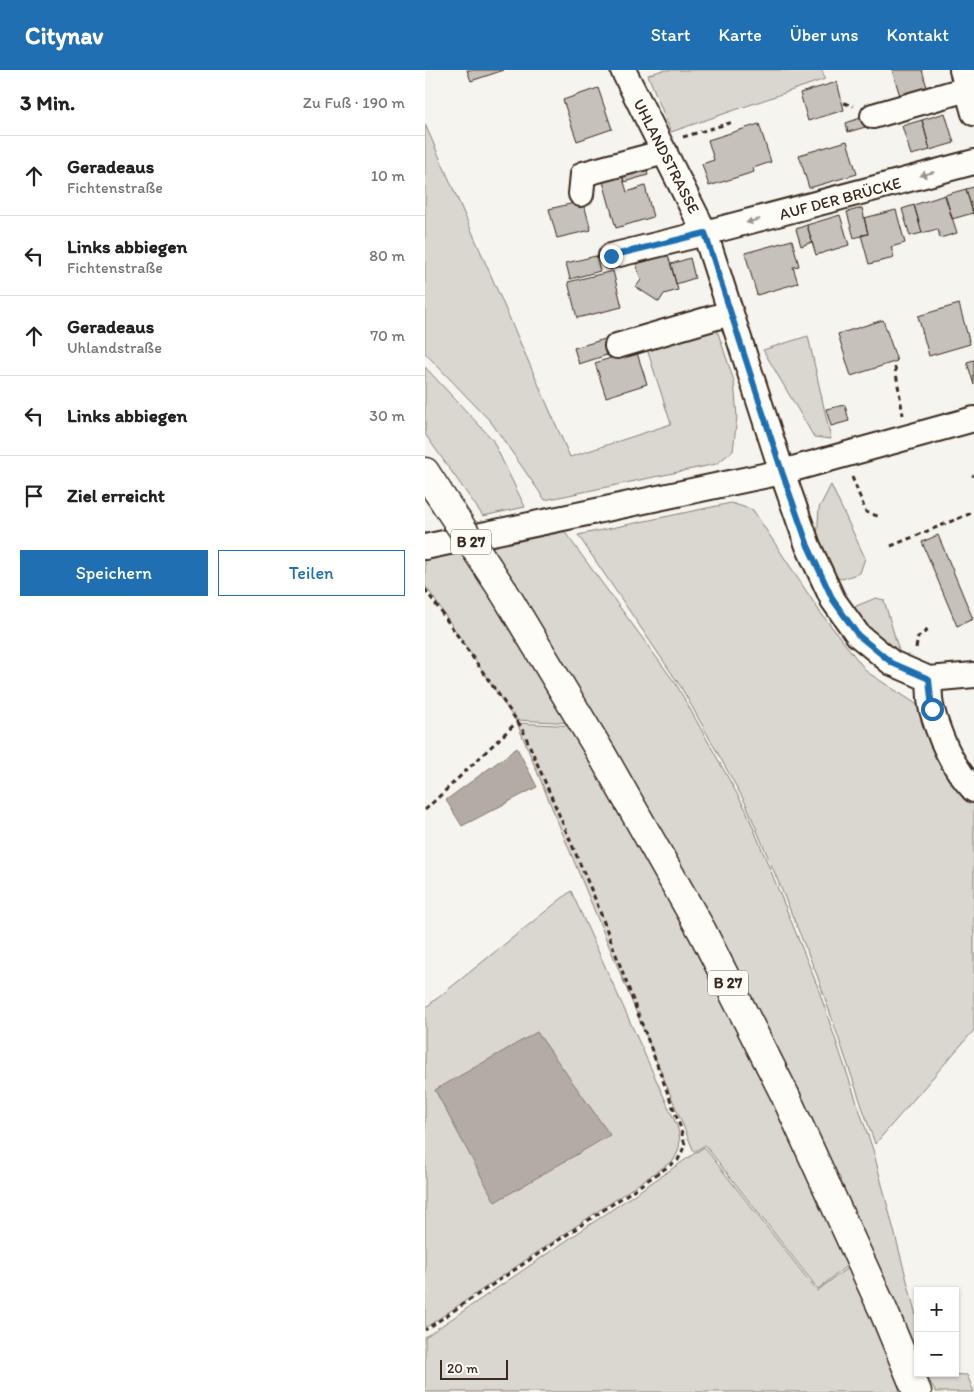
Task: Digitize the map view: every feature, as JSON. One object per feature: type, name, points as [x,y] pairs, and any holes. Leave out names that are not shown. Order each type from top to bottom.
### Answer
[{"type":"main road","name":"B 27","points":[[432,482],[504,592],[601,753],[702,931],[785,1095],[884,1312],[917,1392]]},
{"type":"street","name":"UHLANDSTRASSE","points":[[623,70],[705,233],[782,472],[808,546],[833,600],[858,635],[892,663],[929,679]]},
{"type":"street","points":[[873,116],[964,75],[974,113]]},
{"type":"street","points":[[581,194],[583,174],[663,148]]},
{"type":"street","name":"AUF DER BRÜCKE","points":[[611,256],[974,162]]},
{"type":"street","points":[[617,346],[730,313]]},
{"type":"street","points":[[425,547],[782,472],[974,419]]},
{"type":"street","points":[[974,675],[929,679],[932,709],[946,747],[963,778],[974,790]]},
{"type":"path","points":[[663,148],[733,122]]},
{"type":"path","points":[[895,367],[907,438]]},
{"type":"path","points":[[843,455],[866,512],[880,516]]},
{"type":"path","points":[[891,546],[974,512]]},
{"type":"path","points":[[425,589],[523,728],[595,900],[680,1126],[685,1145],[678,1160],[425,1330]]},
{"type":"path","points":[[425,810],[518,722]]},
{"type":"shaded area","points":[[663,70],[822,70],[825,79],[671,132],[648,75]]},
{"type":"shaded area","points":[[425,124],[570,457],[671,424],[647,349],[716,327],[734,381],[737,417],[733,451],[716,464],[545,500],[491,422],[425,353]]},
{"type":"shaded area","points":[[808,336],[831,439],[814,437],[763,350]]},
{"type":"shaded area","points":[[425,367],[492,439],[525,507],[483,516],[425,434]]},
{"type":"shaded area","points":[[831,485],[865,558],[860,573],[842,579],[830,576],[817,539],[819,508]]},
{"type":"shaded area","points":[[731,503],[753,510],[820,612],[867,672],[924,709],[974,797],[974,1030],[875,1144],[817,975],[746,804],[681,687],[578,535]]},
{"type":"shaded area","points":[[561,527],[676,684],[746,810],[817,985],[873,1150],[914,1308],[914,1357],[780,1083],[480,542]]},
{"type":"shaded area","points":[[466,545],[575,723],[515,720],[425,585],[425,554]]},
{"type":"shaded area","points":[[876,598],[884,600],[899,651],[877,640],[853,614],[856,606]]},
{"type":"shaded area","points":[[517,723],[576,726],[751,1046],[855,1259],[818,1289],[705,1145],[694,1152]]},
{"type":"shaded area","points":[[517,748],[537,787],[462,826],[446,800]]},
{"type":"shaded area","points":[[571,891],[677,1126],[680,1139],[678,1151],[674,1160],[425,1328],[425,1008]]},
{"type":"shaded area","points":[[537,1032],[610,1135],[495,1202],[435,1090]]},
{"type":"shaded area","points":[[704,1147],[817,1291],[855,1262],[911,1392],[425,1392],[425,1337]]},
{"type":"shaded area","points":[[959,1375],[967,1375],[974,1392],[936,1392],[927,1377],[959,1377]]},
{"type":"building","points":[[467,70],[504,70],[471,81]]},
{"type":"building","points":[[892,70],[922,70],[928,91],[901,99]]},
{"type":"building","points":[[837,82],[844,110],[808,121],[800,93]]},
{"type":"building","points":[[598,88],[612,129],[577,141],[563,100]]},
{"type":"building","points":[[945,113],[954,143],[930,150],[922,120]]},
{"type":"building","points":[[866,116],[869,126],[848,132],[846,123]]},
{"type":"building","points":[[922,120],[930,150],[911,155],[902,126]]},
{"type":"building","points":[[759,124],[771,162],[753,168],[754,172],[709,186],[702,164],[714,160],[708,140]]},
{"type":"building","points":[[847,141],[857,174],[809,188],[799,155]]},
{"type":"building","points":[[645,166],[648,175],[624,182],[621,172]]},
{"type":"building","points":[[621,172],[627,192],[645,186],[653,217],[616,228],[602,178]]},
{"type":"building","points":[[974,187],[974,216],[966,189]]},
{"type":"building","points":[[966,189],[973,213],[952,219],[945,195]]},
{"type":"building","points":[[945,195],[957,233],[940,238],[938,229],[922,233],[914,205]]},
{"type":"building","points":[[583,201],[591,230],[557,238],[549,209]]},
{"type":"building","points":[[914,205],[922,233],[910,236],[902,209]]},
{"type":"building","points":[[862,208],[868,234],[854,238],[847,212]]},
{"type":"building","points":[[896,210],[905,243],[891,247],[894,258],[869,264],[861,235],[868,234],[864,218]]},
{"type":"building","points":[[840,215],[849,245],[816,255],[807,225]]},
{"type":"building","points":[[807,225],[812,242],[801,246],[796,229]]},
{"type":"building","points":[[792,240],[799,266],[793,267],[798,283],[757,295],[745,253]]},
{"type":"building","points":[[668,255],[678,290],[664,294],[659,302],[636,287],[641,280],[636,264]]},
{"type":"building","points":[[596,256],[600,271],[570,279],[566,263]]},
{"type":"building","points":[[690,258],[695,278],[676,284],[671,264]]},
{"type":"building","points":[[613,271],[622,307],[577,318],[568,282]]},
{"type":"building","points":[[959,304],[970,344],[929,356],[918,316]]},
{"type":"building","points":[[883,320],[897,361],[851,376],[838,334]]},
{"type":"building","points":[[605,339],[610,354],[579,364],[574,348]]},
{"type":"building","points":[[636,350],[647,384],[606,397],[595,363]]},
{"type":"building","points":[[974,360],[974,385],[967,362]]},
{"type":"building","points":[[845,405],[849,421],[831,426],[826,409]]},
{"type":"building","points":[[938,535],[973,619],[957,626],[922,542]]},
{"type":"route","points":[[611,256],[705,233],[782,472],[808,546],[833,600],[858,635],[892,663],[929,679],[932,709]]}]
